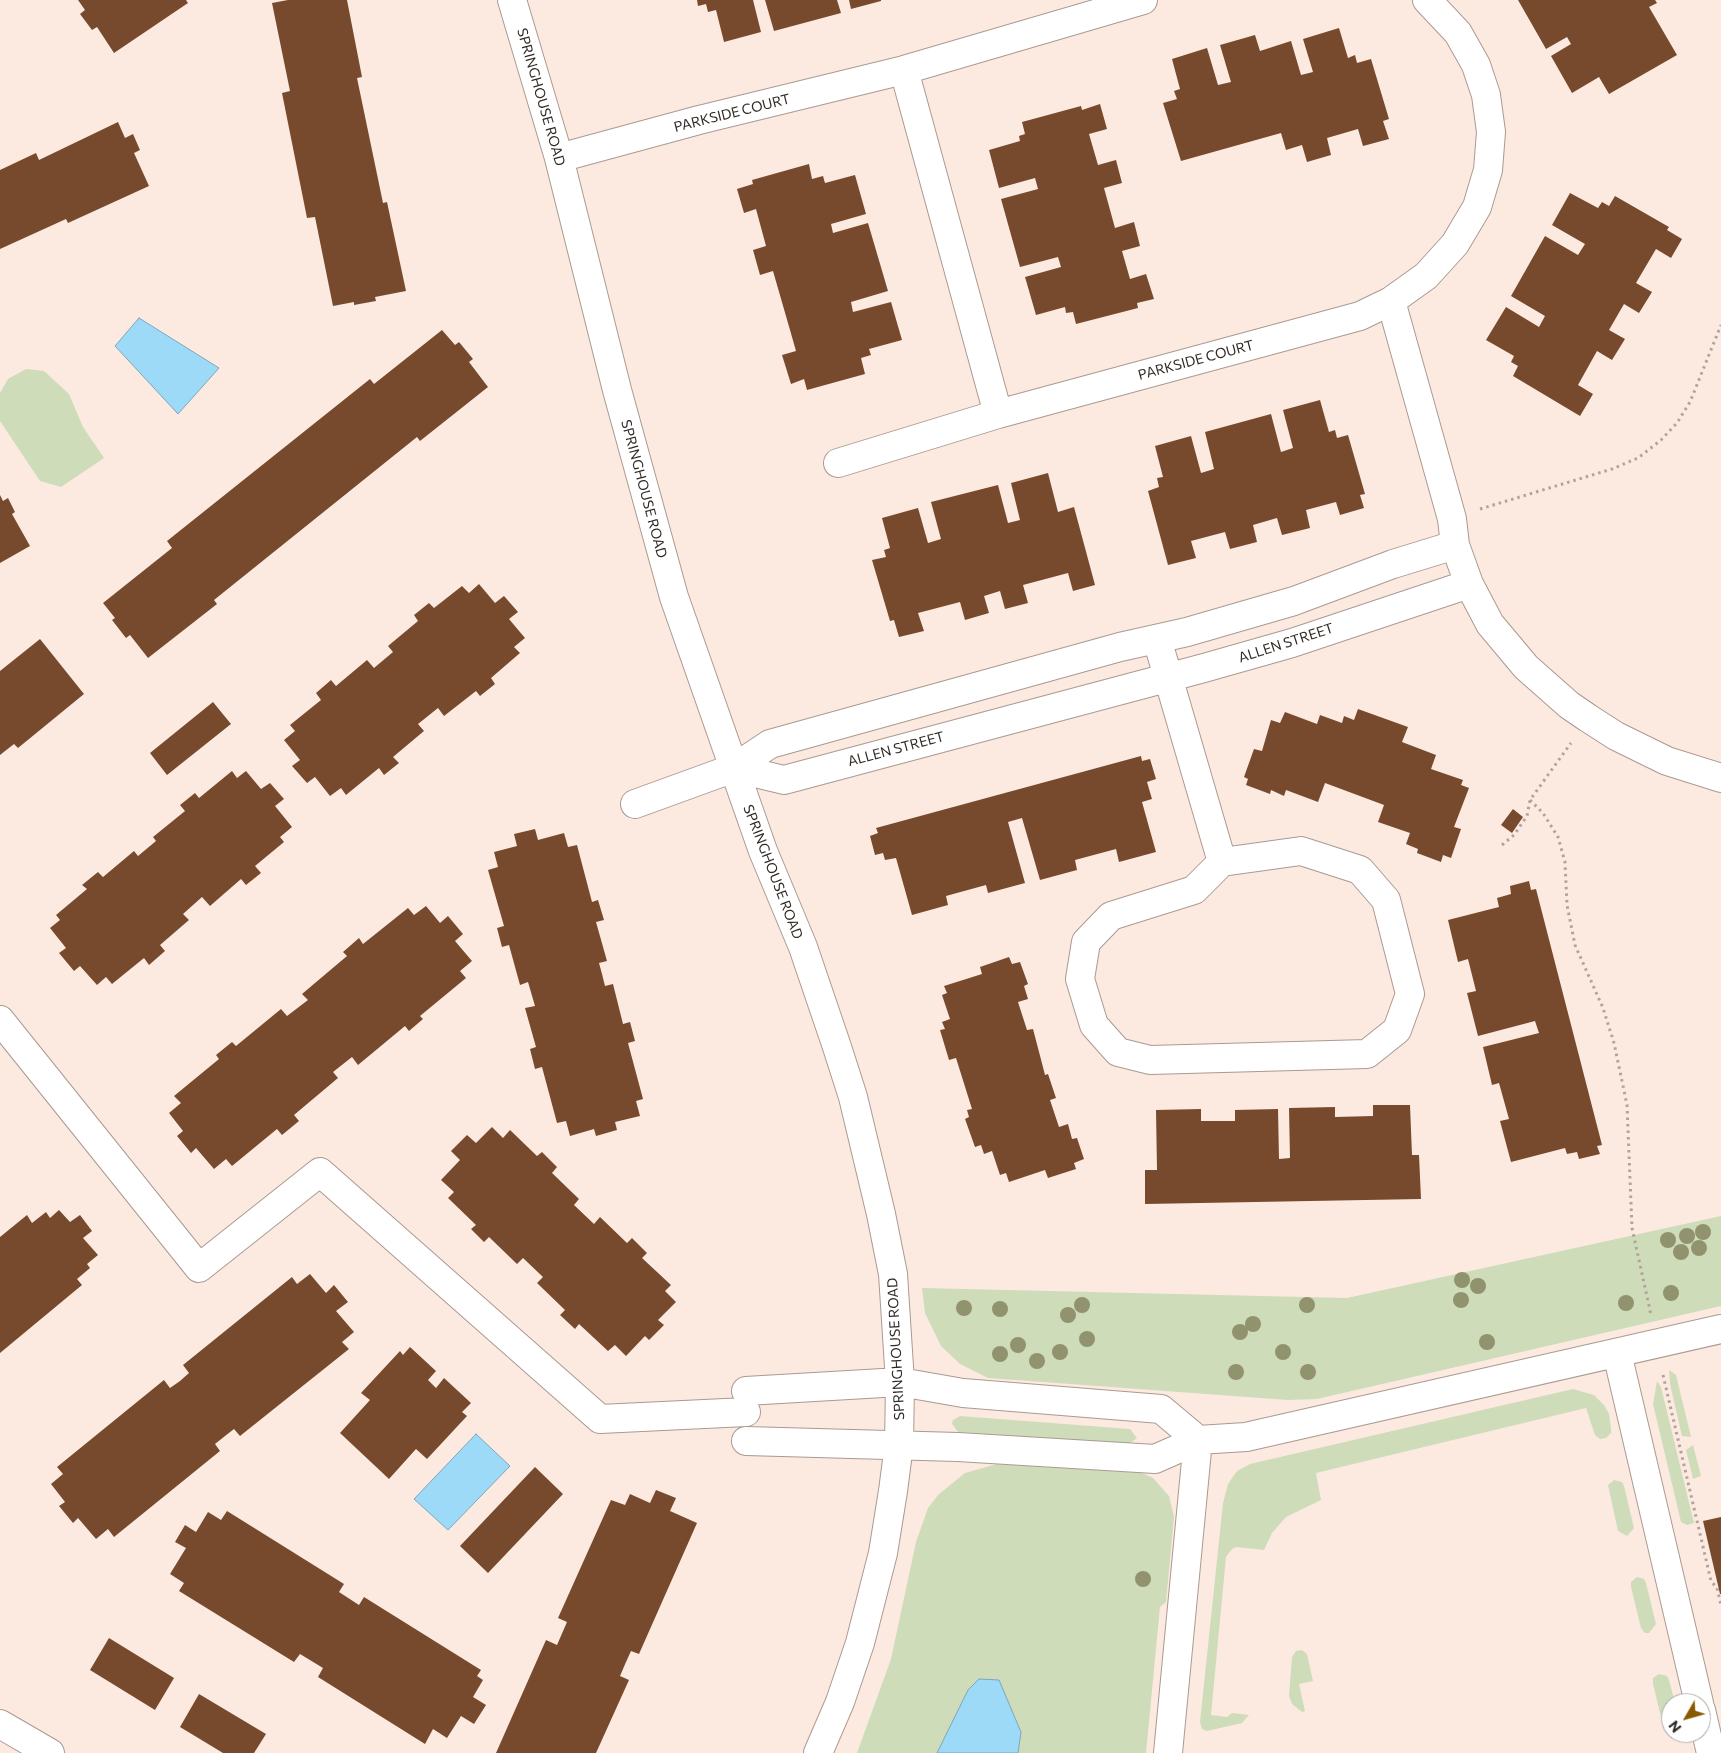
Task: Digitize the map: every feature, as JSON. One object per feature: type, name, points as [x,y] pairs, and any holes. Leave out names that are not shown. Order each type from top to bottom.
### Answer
[{"type":"street","name":"SPRINGHOUSE ROAD","points":[[512,0],[559,158],[654,526],[674,596],[763,851],[803,947],[852,1097],[881,1214],[893,1274],[900,1382],[899,1445],[883,1553],[863,1634],[840,1702],[818,1753]]},
{"type":"street","name":"PARKSIDE COURT","points":[[559,158],[699,120],[904,70],[1143,0]]},
{"type":"street","name":"PARKSIDE COURT","points":[[838,463],[998,414],[1360,316],[1391,301],[1426,276],[1455,244],[1477,207],[1488,170],[1491,132],[1486,95],[1476,66],[1458,33],[1427,0]]},
{"type":"street","points":[[904,70],[998,414]]},
{"type":"street","points":[[1391,301],[1452,519],[1455,545],[1469,584],[1490,624],[1526,667],[1569,705],[1588,718],[1616,736],[1667,761],[1721,778]]},
{"type":"street","points":[[635,804],[734,768],[770,744],[1294,601],[1393,564],[1455,545]]},
{"type":"street","name":"ALLEN STREET","points":[[734,768],[784,780],[1169,677],[1292,642],[1469,584]]},
{"type":"street","points":[[1157,639],[1222,862]]},
{"type":"street","points":[[1301,851],[1360,870],[1386,900],[1410,994],[1397,1030],[1368,1054],[1150,1060],[1118,1052],[1094,1025],[1080,978],[1086,942],[1111,916],[1194,890],[1222,862],[1301,851]]},
{"type":"street","points":[[0,1020],[200,1268],[320,1172],[600,1419],[900,1382],[963,1393],[1161,1409],[1198,1440]]},
{"type":"street","points":[[746,1441],[899,1445],[1155,1459],[1198,1440],[1246,1437],[1721,1329]]},
{"type":"street","points":[[1617,1353],[1697,1693]]},
{"type":"street","points":[[1168,1753],[1198,1440]]},
{"type":"street","points":[[0,1724],[50,1753]]},
{"type":"path","points":[[1477,510],[1594,474],[1638,458],[1672,429],[1690,402],[1721,325]]},
{"type":"path","points":[[1502,845],[1514,835],[1527,816],[1530,800],[1588,718]]},
{"type":"path","points":[[1530,800],[1543,813],[1558,838],[1565,862],[1567,905],[1575,945],[1603,1008],[1618,1061],[1627,1105],[1632,1228],[1651,1318]]},
{"type":"path","points":[[1663,1374],[1711,1581],[1717,1588],[1721,1605]]},
{"type":"green space","points":[[26,369],[44,371],[69,394],[83,427],[104,458],[61,487],[40,481],[0,421],[0,393],[8,379]]},
{"type":"green space","points":[[1721,1216],[1721,1306],[1317,1399],[1288,1400],[988,1378],[960,1364],[941,1346],[925,1313],[922,1288],[1347,1298]]},
{"type":"green space","points":[[1669,1370],[1676,1375],[1691,1437],[1682,1436],[1670,1384]]},
{"type":"green space","points":[[1657,1381],[1661,1387],[1694,1523],[1687,1525],[1681,1522],[1653,1404]]},
{"type":"green space","points":[[1573,1389],[1594,1395],[1604,1405],[1609,1414],[1611,1428],[1611,1433],[1606,1438],[1600,1439],[1595,1435],[1586,1408],[1316,1473],[1321,1500],[1286,1517],[1272,1533],[1264,1550],[1236,1547],[1232,1549],[1226,1557],[1211,1715],[1227,1717],[1232,1713],[1249,1715],[1242,1723],[1207,1731],[1202,1729],[1200,1722],[1223,1503],[1228,1484],[1237,1471],[1250,1464]]},
{"type":"green space","points":[[960,1416],[1130,1429],[1137,1438],[1129,1444],[958,1432],[952,1424],[953,1420]]},
{"type":"green space","points":[[1693,1445],[1701,1476],[1693,1479],[1686,1450]]},
{"type":"green space","points":[[997,1464],[1142,1473],[1153,1478],[1169,1496],[1174,1517],[1166,1602],[1160,1607],[1146,1753],[857,1753],[891,1659],[916,1542],[928,1508],[938,1495],[965,1473]]},
{"type":"green space","points":[[1614,1480],[1622,1482],[1624,1486],[1634,1528],[1627,1536],[1618,1531],[1608,1485]]},
{"type":"green space","points":[[1637,1577],[1644,1579],[1646,1583],[1656,1624],[1649,1633],[1645,1633],[1641,1628],[1631,1587],[1631,1582]]},
{"type":"green space","points":[[1302,1650],[1307,1654],[1313,1681],[1299,1684],[1305,1711],[1302,1712],[1292,1704],[1289,1696],[1292,1657],[1296,1651]]},
{"type":"green space","points":[[1659,1674],[1667,1676],[1672,1693],[1661,1693],[1661,1717],[1653,1684],[1653,1678]]},
{"type":"water","points":[[139,318],[219,368],[178,414],[115,346]]},
{"type":"water","points":[[476,1434],[510,1466],[448,1530],[414,1499]]},
{"type":"water","points":[[979,1679],[999,1680],[1021,1732],[1018,1753],[937,1753],[968,1690]]},
{"type":"building","points":[[78,0],[186,0],[188,3],[114,53],[97,27],[92,30],[80,14],[85,10]]},
{"type":"building","points":[[288,0],[347,0],[362,77],[357,78],[383,203],[387,202],[406,291],[375,297],[376,301],[354,305],[354,302],[333,306],[315,217],[307,218],[282,93],[290,91],[272,3]]},
{"type":"building","points":[[697,0],[753,0],[761,32],[724,42],[716,10],[708,12],[706,4],[698,6]]},
{"type":"building","points":[[765,0],[837,0],[841,13],[774,31]]},
{"type":"building","points":[[849,0],[881,0],[881,1],[851,9]]},
{"type":"building","points":[[1518,0],[1655,0],[1657,3],[1649,7],[1677,55],[1609,94],[1599,77],[1572,93],[1551,56],[1571,44],[1567,37],[1546,49]]},
{"type":"building","points":[[1339,28],[1348,58],[1355,55],[1357,63],[1371,59],[1389,119],[1383,121],[1389,139],[1363,146],[1358,129],[1327,138],[1331,155],[1307,162],[1302,145],[1286,150],[1281,133],[1181,161],[1163,103],[1177,99],[1174,91],[1180,89],[1172,59],[1207,48],[1218,85],[1231,82],[1220,45],[1255,35],[1260,51],[1291,41],[1301,75],[1313,72],[1303,39]]},
{"type":"building","points":[[1100,104],[1107,129],[1089,134],[1098,165],[1116,160],[1122,183],[1104,188],[1115,228],[1134,222],[1140,246],[1122,251],[1130,279],[1146,274],[1154,299],[1137,303],[1138,308],[1076,324],[1073,312],[1066,313],[1065,307],[1036,315],[1025,277],[1061,267],[1058,257],[1020,267],[1001,199],[1038,189],[1035,178],[999,188],[989,150],[1020,141],[1019,136],[1025,134],[1022,122],[1081,106],[1082,110]]},
{"type":"building","points":[[118,122],[125,138],[133,134],[140,150],[134,153],[149,186],[68,223],[66,219],[0,249],[0,170],[36,153],[39,160]]},
{"type":"building","points":[[809,164],[812,179],[823,176],[825,183],[855,175],[866,214],[831,224],[833,233],[868,223],[888,291],[851,302],[853,312],[891,302],[902,340],[869,349],[871,355],[861,358],[865,374],[807,390],[804,379],[791,384],[782,355],[796,351],[773,271],[760,275],[753,250],[766,246],[756,209],[744,213],[737,189],[753,184],[752,180]]},
{"type":"building","points":[[1570,193],[1598,208],[1602,202],[1609,206],[1615,196],[1669,227],[1667,230],[1682,239],[1671,258],[1656,249],[1636,283],[1652,292],[1639,313],[1624,304],[1609,330],[1625,339],[1612,360],[1597,351],[1578,385],[1593,394],[1580,416],[1513,376],[1518,366],[1511,362],[1514,356],[1486,340],[1506,307],[1539,327],[1545,316],[1511,296],[1545,236],[1578,255],[1585,244],[1552,225]]},
{"type":"building","points":[[442,330],[455,345],[459,342],[473,359],[469,362],[488,387],[420,441],[417,437],[214,600],[217,604],[148,658],[130,635],[126,638],[112,620],[115,618],[103,603],[172,548],[167,541],[370,379],[374,384]]},
{"type":"building","points":[[1320,400],[1329,432],[1335,430],[1337,438],[1348,435],[1365,494],[1360,495],[1364,508],[1340,515],[1336,502],[1306,510],[1310,528],[1282,535],[1277,518],[1253,525],[1257,542],[1230,549],[1225,532],[1191,541],[1196,558],[1168,565],[1148,491],[1159,487],[1157,478],[1163,477],[1155,446],[1191,436],[1201,473],[1214,469],[1205,432],[1271,414],[1281,452],[1293,448],[1283,410]]},
{"type":"building","points":[[1048,473],[1058,512],[1074,507],[1095,585],[1073,591],[1068,573],[1023,585],[1028,603],[1005,609],[1000,591],[984,596],[989,613],[965,620],[960,602],[918,613],[924,631],[899,637],[894,620],[890,621],[872,560],[886,557],[884,550],[890,548],[882,518],[918,508],[928,543],[941,539],[931,502],[998,485],[1008,523],[1020,520],[1011,483]]},
{"type":"building","points":[[0,495],[3,501],[8,498],[15,512],[12,514],[30,546],[0,563]]},
{"type":"building","points":[[479,584],[495,603],[504,596],[518,612],[509,619],[525,638],[514,647],[520,653],[491,678],[495,684],[480,696],[476,691],[444,716],[438,708],[418,724],[424,731],[393,757],[399,763],[384,775],[379,768],[346,795],[341,788],[330,796],[315,777],[307,783],[292,766],[300,760],[284,740],[295,731],[290,725],[321,700],[316,693],[331,680],[336,686],[367,660],[374,668],[393,652],[388,646],[418,621],[414,615],[429,603],[434,608],[462,586],[469,593]]},
{"type":"building","points":[[40,639],[84,694],[18,748],[14,744],[0,755],[0,671]]},
{"type":"building","points":[[213,702],[231,724],[167,775],[150,753]]},
{"type":"building","points":[[1358,709],[1408,727],[1402,742],[1436,755],[1431,769],[1463,780],[1461,785],[1469,788],[1454,827],[1461,829],[1451,858],[1443,855],[1441,862],[1417,853],[1418,849],[1406,844],[1410,833],[1378,822],[1384,805],[1325,783],[1318,802],[1286,790],[1284,796],[1271,790],[1270,794],[1246,785],[1248,779],[1244,777],[1254,749],[1262,751],[1271,720],[1280,723],[1285,712],[1317,724],[1320,715],[1342,723],[1344,716],[1354,720]]},
{"type":"building","points":[[1141,756],[1142,761],[1150,759],[1156,779],[1147,782],[1152,799],[1142,802],[1156,852],[1119,862],[1116,849],[1075,860],[1077,870],[1040,880],[1022,818],[1008,822],[1025,883],[988,893],[986,885],[946,896],[948,905],[912,915],[896,858],[885,860],[883,853],[875,855],[870,836],[878,833],[876,828]]},
{"type":"building","points":[[232,771],[237,778],[246,771],[261,789],[270,783],[284,799],[275,806],[292,827],[280,837],[284,842],[255,866],[261,873],[246,885],[241,879],[210,906],[202,897],[183,914],[189,920],[160,945],[165,951],[149,965],[144,958],[112,984],[106,977],[97,985],[80,966],[74,971],[59,953],[66,948],[50,928],[60,920],[56,915],[87,889],[82,885],[98,872],[103,877],[134,851],[138,856],[156,841],[153,837],[185,811],[180,805],[195,793],[199,798]]},
{"type":"building","points":[[1513,809],[1523,817],[1512,833],[1501,825]]},
{"type":"building","points":[[535,829],[538,840],[564,833],[568,847],[577,845],[592,902],[598,900],[604,920],[596,922],[607,961],[599,963],[605,986],[613,984],[623,1024],[630,1022],[635,1041],[628,1043],[643,1099],[636,1101],[640,1116],[615,1122],[617,1130],[596,1136],[594,1129],[570,1136],[566,1121],[557,1123],[542,1067],[535,1069],[530,1049],[536,1047],[525,1008],[535,1006],[528,982],[520,985],[509,945],[502,947],[497,928],[504,926],[488,870],[498,867],[494,852],[517,846],[514,834]]},
{"type":"building","points":[[1529,881],[1531,890],[1536,889],[1602,1145],[1597,1146],[1600,1154],[1579,1159],[1577,1152],[1567,1154],[1565,1148],[1511,1162],[1500,1121],[1509,1119],[1499,1083],[1492,1085],[1483,1047],[1539,1033],[1535,1021],[1478,1036],[1467,993],[1476,991],[1468,959],[1458,962],[1448,920],[1499,907],[1497,898],[1511,894],[1510,886]]},
{"type":"building","points":[[426,906],[440,923],[448,916],[463,934],[455,941],[472,961],[460,971],[466,978],[420,1016],[423,1019],[409,1031],[405,1026],[358,1065],[352,1057],[333,1072],[338,1078],[294,1115],[299,1121],[282,1135],[277,1129],[232,1166],[226,1159],[214,1169],[196,1148],[191,1153],[177,1136],[183,1131],[169,1113],[181,1103],[174,1096],[219,1059],[216,1055],[232,1042],[236,1046],[281,1009],[287,1016],[308,1000],[302,994],[347,956],[343,952],[359,938],[363,944],[408,908],[414,915]]},
{"type":"building","points":[[1009,957],[1012,964],[1020,962],[1028,984],[1024,986],[1028,999],[1018,1002],[1027,1030],[1033,1029],[1045,1075],[1048,1074],[1056,1098],[1050,1100],[1059,1127],[1068,1124],[1072,1139],[1077,1138],[1084,1159],[1074,1163],[1076,1169],[1048,1178],[1045,1170],[1009,1182],[1006,1173],[1000,1175],[992,1151],[984,1154],[981,1145],[975,1147],[965,1119],[969,1117],[967,1110],[972,1109],[956,1058],[949,1060],[940,1030],[945,1029],[942,1022],[950,1019],[942,995],[947,993],[944,986],[982,974],[980,967]]},
{"type":"building","points":[[1373,1105],[1410,1105],[1412,1155],[1419,1155],[1421,1199],[1145,1204],[1145,1170],[1157,1170],[1156,1110],[1201,1109],[1201,1121],[1235,1121],[1235,1110],[1278,1109],[1279,1159],[1290,1158],[1289,1108],[1335,1107],[1335,1117],[1373,1116]]},
{"type":"building","points":[[492,1127],[503,1138],[510,1130],[537,1156],[542,1152],[557,1167],[552,1173],[579,1199],[574,1205],[594,1224],[600,1217],[627,1243],[632,1238],[647,1253],[642,1258],[671,1285],[665,1291],[676,1302],[658,1320],[664,1325],[649,1340],[645,1336],[626,1356],[615,1345],[608,1351],[579,1324],[575,1329],[560,1315],[565,1310],[537,1283],[543,1277],[523,1258],[517,1264],[489,1237],[484,1242],[471,1229],[476,1225],[448,1198],[454,1192],[441,1180],[460,1160],[451,1151],[467,1135],[476,1143]]},
{"type":"building","points":[[59,1210],[70,1222],[80,1215],[92,1231],[83,1238],[98,1255],[87,1264],[90,1268],[77,1279],[82,1285],[0,1353],[0,1237],[27,1215],[32,1223],[46,1212],[50,1218]]},
{"type":"building","points":[[310,1274],[326,1293],[334,1285],[348,1302],[336,1311],[354,1332],[342,1342],[349,1349],[240,1436],[234,1429],[215,1444],[220,1451],[114,1537],[108,1529],[96,1539],[78,1518],[73,1523],[59,1506],[65,1502],[51,1484],[63,1474],[57,1467],[164,1380],[170,1388],[180,1381],[189,1373],[183,1365],[292,1277],[297,1284]]},
{"type":"building","points":[[410,1347],[436,1371],[428,1380],[436,1388],[444,1378],[471,1403],[462,1412],[467,1416],[427,1459],[416,1449],[389,1479],[340,1433],[370,1400],[361,1393],[400,1351],[403,1355]]},
{"type":"building","points":[[535,1467],[563,1494],[488,1573],[460,1546]]},
{"type":"building","points":[[656,1490],[676,1498],[670,1511],[697,1523],[639,1654],[631,1651],[626,1662],[620,1676],[629,1680],[596,1753],[496,1753],[546,1640],[557,1645],[567,1622],[558,1618],[611,1500],[625,1505],[630,1494],[650,1503]]},
{"type":"building","points":[[227,1511],[344,1584],[339,1592],[359,1605],[364,1597],[481,1670],[477,1676],[483,1680],[473,1697],[486,1705],[474,1724],[461,1716],[447,1738],[433,1729],[425,1744],[318,1677],[323,1668],[300,1654],[294,1662],[179,1591],[184,1583],[170,1574],[186,1548],[175,1542],[185,1525],[196,1532],[208,1512],[221,1520]]},
{"type":"building","points":[[1721,1517],[1721,1594],[1720,1594],[1703,1521]]},
{"type":"building","points":[[109,1638],[174,1678],[155,1710],[90,1670]]},
{"type":"building","points":[[199,1694],[266,1734],[254,1753],[223,1753],[180,1727]]}]
